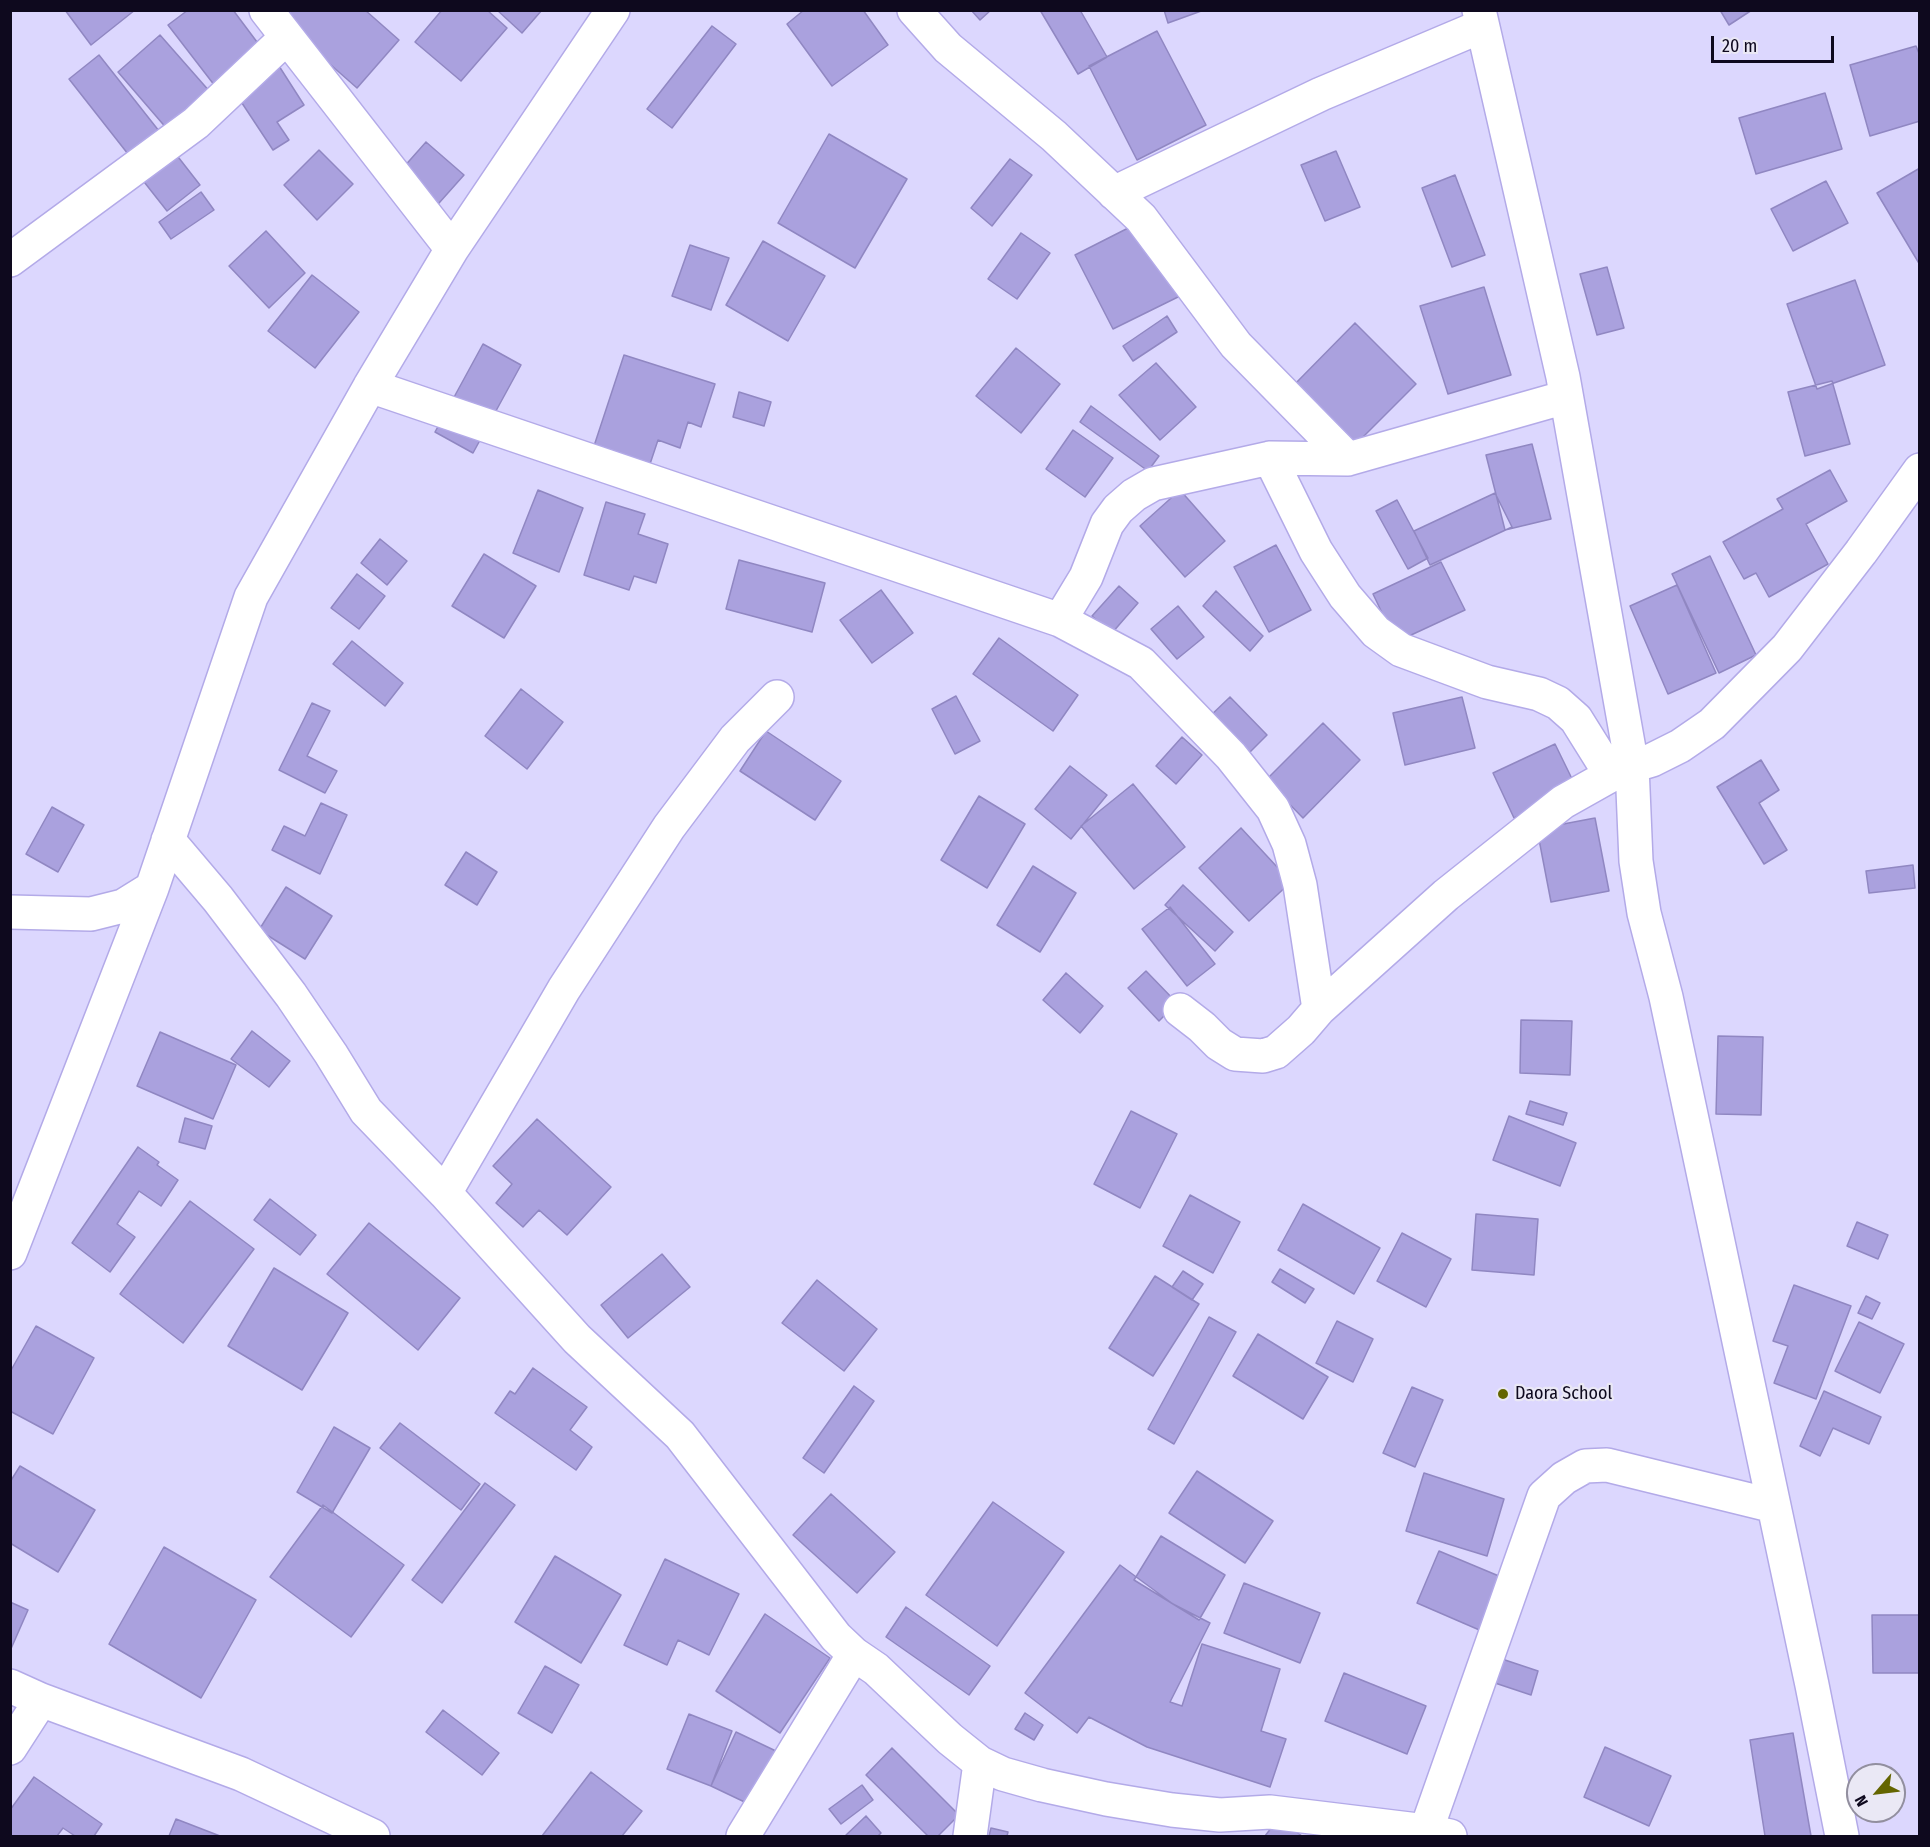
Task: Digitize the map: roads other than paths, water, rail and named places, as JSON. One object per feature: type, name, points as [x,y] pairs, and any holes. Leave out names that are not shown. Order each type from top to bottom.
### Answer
[{"type":"street","points":[[266,10],[452,249]]},
{"type":"street","points":[[914,10],[948,48],[1054,136],[1141,218],[1236,345],[1348,459]]},
{"type":"street","points":[[10,1253],[152,888],[251,597],[370,386],[452,249],[608,13]]},
{"type":"street","points":[[1114,193],[1481,18],[1563,377],[1644,913],[1668,1008],[1842,1836]]},
{"type":"street","points":[[10,260],[196,123],[286,38]]},
{"type":"street","points":[[370,386],[1060,620],[1141,663],[1231,756],[1273,810],[1289,844],[1300,885],[1319,1010]]},
{"type":"street","points":[[1060,620],[1086,577],[1107,524],[1118,509],[1134,495],[1153,484],[1270,458],[1348,459],[1566,397]]},
{"type":"street","points":[[1270,458],[1316,551],[1345,597],[1376,632],[1401,650],[1487,682],[1539,693],[1558,703],[1622,771]]},
{"type":"street","points":[[1180,1010],[1219,1044],[1235,1054],[1263,1056],[1276,1052],[1446,895],[1563,802],[1622,771],[1680,746],[1712,724],[1765,671],[1811,618],[1920,470]]},
{"type":"street","points":[[446,1193],[564,989],[669,827],[735,739],[777,697]]},
{"type":"street","points":[[168,840],[218,899],[291,995],[366,1111],[446,1193],[577,1339],[680,1435],[836,1637],[854,1654],[876,1669],[950,1739],[980,1763],[1003,1774],[1106,1799],[1172,1810],[1220,1815],[1270,1812],[1438,1833],[1544,1496],[1564,1478],[1585,1466],[1607,1465],[1774,1506]]},
{"type":"street","points":[[10,912],[91,914],[123,906],[152,888]]},
{"type":"street","points":[[742,1836],[854,1654]]},
{"type":"street","points":[[10,1686],[41,1700],[241,1774],[373,1836]]},
{"type":"street","points":[[10,1748],[41,1700]]},
{"type":"street","points":[[970,1836],[980,1763]]},
{"type":"place","name":"Daora School","points":[[1503,1394]]}]
